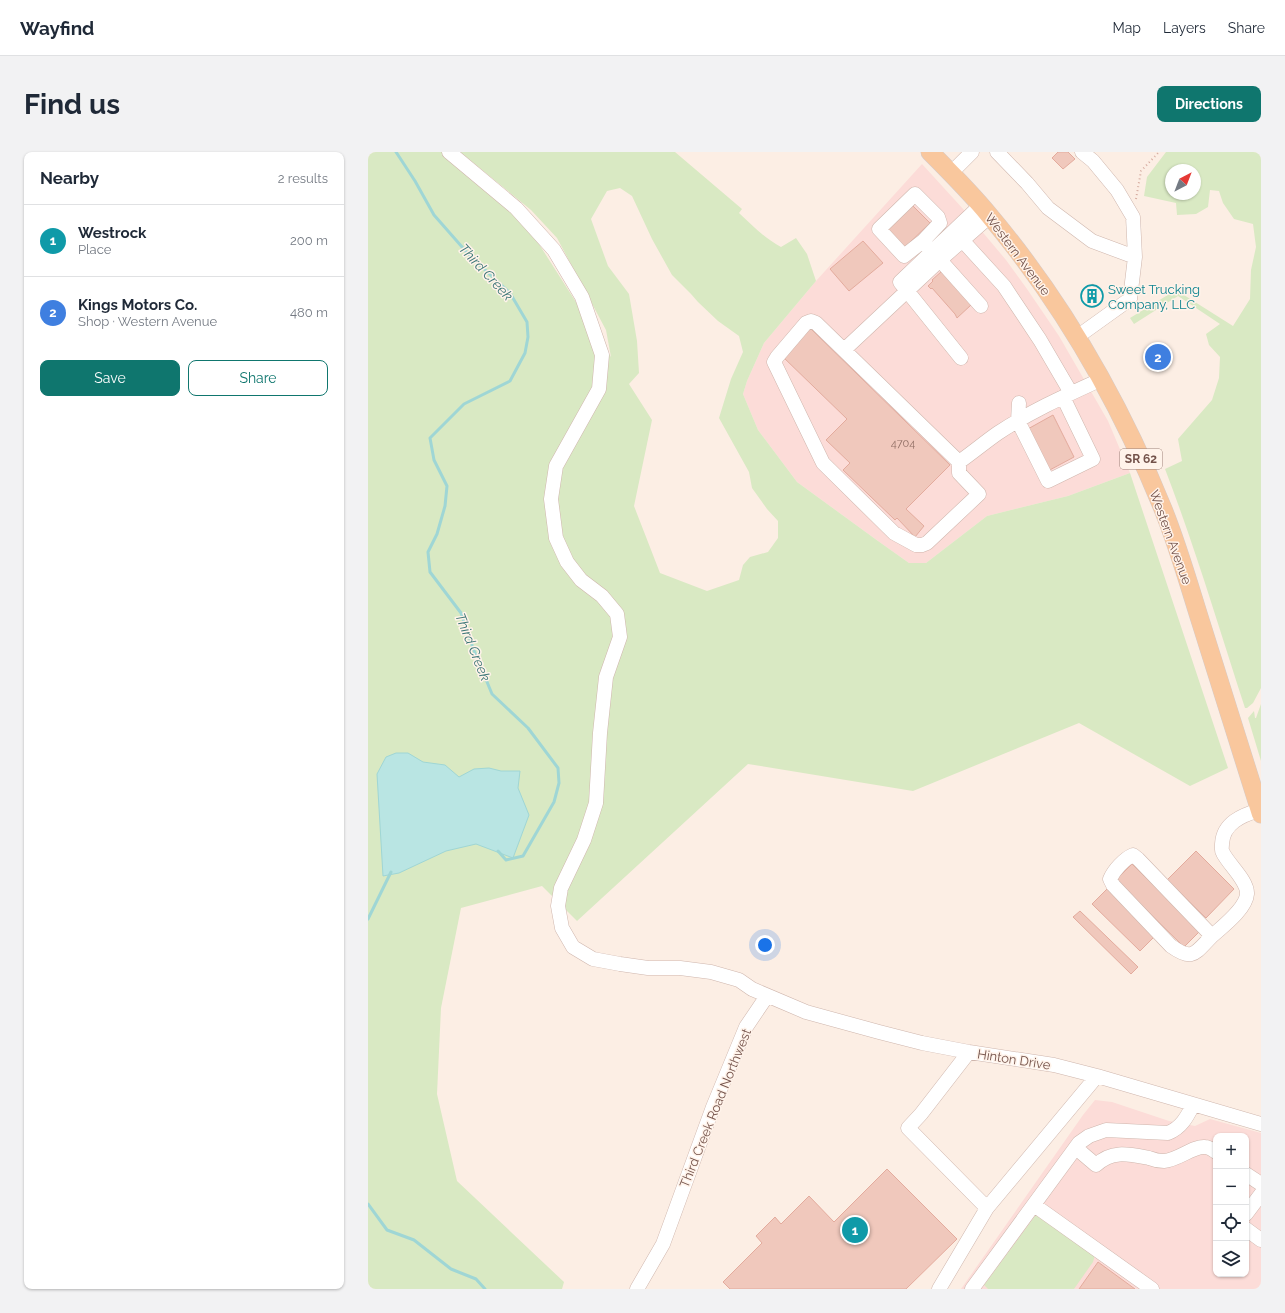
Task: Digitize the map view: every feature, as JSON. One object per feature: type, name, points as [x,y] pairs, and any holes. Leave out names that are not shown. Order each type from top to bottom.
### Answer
[{"type":"main road","name":"Western Avenue","points":[[930,152],[985,211],[1020,254],[1048,292],[1102,379],[1127,427],[1164,511],[1179,554],[1260,812]]},
{"type":"street","points":[[449,152],[516,208],[554,250],[582,297],[602,355],[599,389],[556,466],[550,499],[556,538],[567,562],[581,580],[602,596],[617,614],[620,637],[606,677],[600,733],[596,803],[584,840],[561,888],[558,906],[562,928],[573,947],[593,959],[648,968],[680,968],[711,972],[738,980],[767,996]]},
{"type":"street","points":[[951,173],[972,152]]},
{"type":"street","points":[[997,152],[1027,183],[1048,208],[1092,241],[1135,257]]},
{"type":"street","points":[[1077,337],[1130,299],[1135,257],[1133,217],[1117,190],[1093,161],[1082,152]]},
{"type":"street","points":[[961,358],[900,282],[936,256],[962,240],[985,211]]},
{"type":"street","points":[[936,256],[985,211]]},
{"type":"street","points":[[962,240],[1004,286],[1040,340],[1067,395],[1093,459],[1048,481],[1018,421],[1019,403]]},
{"type":"street","points":[[922,241],[981,306]]},
{"type":"street","points":[[844,350],[908,291]]},
{"type":"street","points":[[811,321],[816,323],[959,462],[959,473],[979,494],[927,543],[916,545],[894,533],[823,463],[774,362],[776,357],[806,323],[811,321]]},
{"type":"street","points":[[959,462],[998,433],[1018,421],[1067,395],[1102,379]]},
{"type":"street","points":[[1212,936],[1138,858],[1133,855],[1127,858],[1112,874],[1110,879],[1113,885],[1171,946],[1180,953],[1189,955],[1196,952],[1231,919],[1245,902],[1247,894],[1246,886],[1221,851],[1222,836],[1232,823],[1246,814],[1260,812]]},
{"type":"street","name":"Hinton Drive","points":[[767,996],[813,1014],[922,1043],[968,1052],[1054,1065],[1097,1076],[1261,1124]]},
{"type":"street","name":"Third Creek Road Northwest","points":[[637,1289],[663,1244],[713,1107],[746,1027],[767,996]]},
{"type":"street","points":[[968,1052],[921,1114],[908,1128],[987,1208]]},
{"type":"street","points":[[939,1289],[987,1208],[1097,1076]]},
{"type":"street","points":[[972,1289],[1079,1143],[1089,1136],[1106,1130],[1168,1133],[1179,1126],[1186,1118],[1193,1105]]},
{"type":"street","points":[[1076,1148],[1096,1165],[1101,1160],[1113,1155],[1126,1154],[1160,1161],[1170,1160],[1199,1148],[1205,1147],[1213,1151]]},
{"type":"street","points":[[1249,1176],[1261,1184]]},
{"type":"street","points":[[1249,1210],[1261,1194]]},
{"type":"street","points":[[1034,1205],[1152,1289]]},
{"type":"street","points":[[1249,1231],[1261,1240]]},
{"type":"path","points":[[1133,217],[1141,171],[1159,152]]},
{"type":"shaded area","points":[[922,164],[964,210],[1006,260],[1059,336],[1108,421],[1130,473],[1068,496],[987,516],[926,563],[909,563],[797,482],[758,430],[743,394],[747,381],[764,343],[816,281]]},
{"type":"shaded area","points":[[1095,1100],[1112,1102],[1169,1121],[1195,1126],[1210,1119],[1261,1133],[1261,1289],[961,1289]]},
{"type":"green space","points":[[368,152],[449,152],[516,208],[611,357],[606,330],[557,238],[531,210],[460,152],[675,152],[742,209],[739,213],[764,235],[781,247],[796,238],[807,254],[816,281],[764,343],[747,381],[743,394],[758,430],[797,482],[909,563],[926,563],[987,516],[1068,496],[1130,473],[1228,768],[1190,786],[1079,723],[913,791],[748,764],[577,921],[542,886],[461,908],[441,1008],[437,1094],[457,1181],[564,1282],[562,1289],[368,1289]],"holes":[[[620,188],[632,196],[652,239],[672,275],[718,321],[739,336],[743,352],[731,379],[719,418],[749,472],[752,488],[767,509],[778,521],[778,538],[768,552],[750,557],[743,565],[739,580],[707,591],[660,573],[634,506],[652,420],[629,384],[639,373],[637,341],[629,294],[608,266],[591,219],[607,191]]]},
{"type":"green space","points":[[1166,152],[1261,152],[1261,688],[1253,703],[1247,708],[1245,708],[1197,558],[1165,469],[1182,461],[1178,439],[1212,400],[1219,378],[1220,357],[1209,345],[1206,334],[1220,324],[1178,296],[1134,324],[1130,318],[1176,290],[1233,326],[1250,299],[1251,270],[1256,247],[1253,224],[1234,219],[1223,203],[1219,191],[1210,190],[1208,207],[1196,214],[1177,215],[1176,203],[1144,196],[1147,177]]},
{"type":"green space","points":[[1261,704],[1261,761],[1248,718],[1254,711],[1256,718]]},
{"type":"green space","points":[[1035,1216],[1095,1255],[1093,1262],[1074,1289],[988,1289],[984,1285]]},
{"type":"water","points":[[396,753],[408,753],[423,762],[445,765],[459,777],[474,769],[489,768],[501,771],[520,771],[518,788],[529,815],[513,858],[476,844],[446,851],[399,873],[383,876],[377,774],[386,757]]},
{"type":"building","points":[[1058,152],[1068,152],[1075,159],[1063,169],[1052,158]]},
{"type":"building","points":[[911,204],[930,223],[903,249],[885,229]]},
{"type":"building","points":[[863,241],[883,263],[849,291],[830,269]]},
{"type":"building","points":[[942,271],[971,305],[957,318],[932,288],[931,289],[928,286]]},
{"type":"building","name":"Sweet Trucking Company, LLC","points":[[1093,284],[1103,300],[1091,307],[1082,292]]},
{"type":"building","points":[[809,327],[950,465],[906,509],[924,526],[915,537],[897,518],[895,520],[843,470],[850,463],[826,440],[847,419],[782,356]]},
{"type":"building","points":[[1160,345],[1170,361],[1156,369],[1147,352]]},
{"type":"building","points":[[1053,415],[1074,457],[1046,472],[1026,430]]},
{"type":"building","points":[[1196,851],[1234,889],[1206,918],[1167,880]]},
{"type":"building","points":[[1132,864],[1200,931],[1184,947],[1116,880]]},
{"type":"building","points":[[1107,889],[1155,936],[1140,951],[1092,904]]},
{"type":"building","points":[[1080,911],[1138,967],[1131,974],[1073,917]]},
{"type":"building","points":[[887,1169],[957,1239],[906,1289],[730,1289],[723,1282],[762,1243],[756,1236],[775,1217],[781,1224],[809,1196],[834,1222]]},
{"type":"building","points":[[1098,1262],[1135,1289],[1079,1289]]},
{"type":"waterway","name":"Third Creek","points":[[396,152],[415,181],[434,215],[470,256],[510,293],[527,322],[528,337],[525,353],[510,381],[464,404],[430,438],[434,460],[447,486],[445,506],[437,534],[428,552],[430,572],[461,613],[473,648],[492,694],[528,728],[558,768],[559,783],[554,802],[523,856],[506,860],[498,851]]},
{"type":"waterway","name":"Third Creek","points":[[368,919],[391,872]]},
{"type":"waterway","name":"Third Creek","points":[[368,1204],[387,1230],[414,1240],[451,1269],[476,1279],[485,1289]]},
{"type":"place","name":"Sweet Trucking Company, LLC","points":[[1092,296]]},
{"type":"place","name":"Kings Motors Co.","points":[[1158,357]]},
{"type":"place","name":"Westrock","points":[[855,1230]]}]
